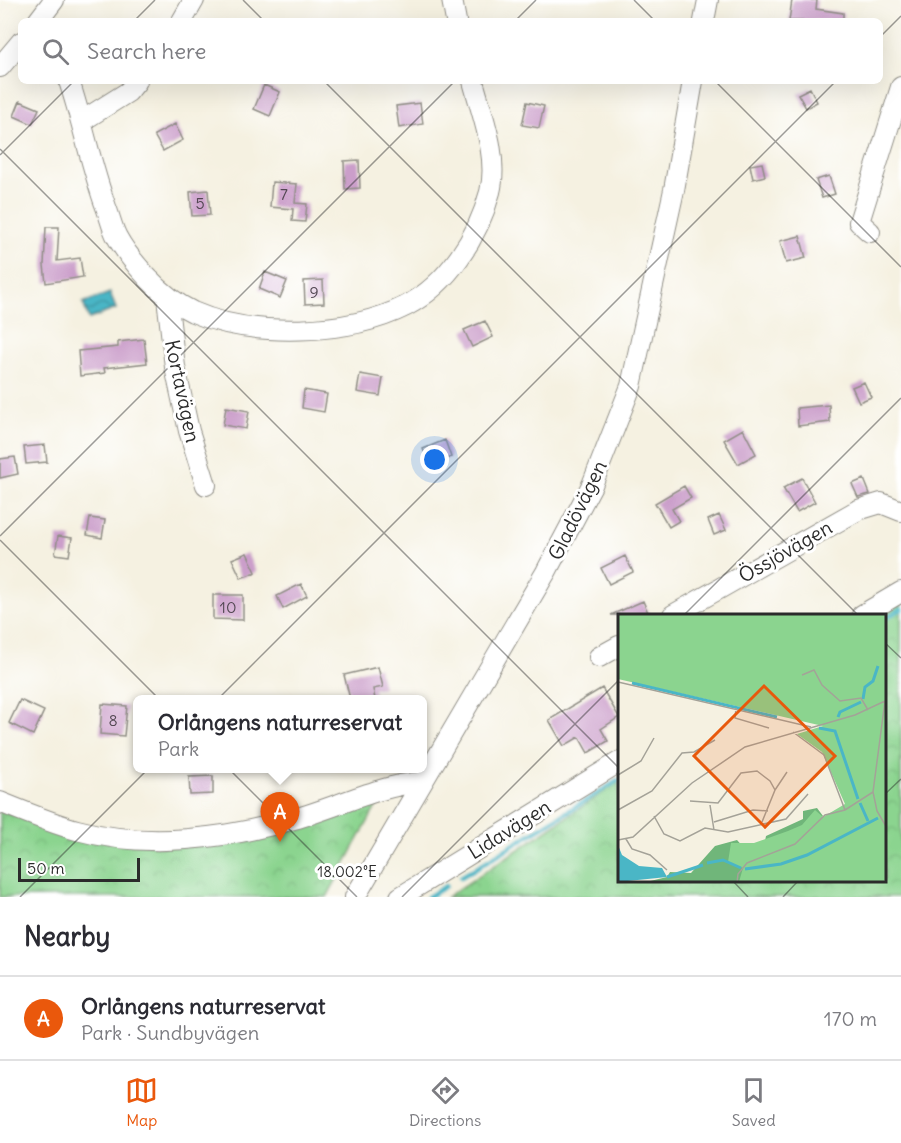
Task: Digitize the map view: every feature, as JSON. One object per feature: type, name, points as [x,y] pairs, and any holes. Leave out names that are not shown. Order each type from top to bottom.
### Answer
[{"type":"street","points":[[184,18],[194,0]]},
{"type":"street","points":[[452,0],[455,18]]},
{"type":"street","points":[[705,18],[708,0]]},
{"type":"street","points":[[0,67],[18,46]]},
{"type":"street","points":[[70,84],[82,121],[96,179],[117,237],[146,276],[167,297],[193,312],[218,320],[268,328],[315,330],[374,319],[407,305],[438,282],[475,234],[490,190],[491,168],[489,146],[474,84]]},
{"type":"street","points":[[82,121],[128,92],[135,84]]},
{"type":"street","name":"Gladövägen","points":[[427,772],[486,676],[551,562],[591,485],[631,386],[674,190],[692,84]]},
{"type":"street","points":[[870,232],[858,222],[901,87]]},
{"type":"street","name":"Kortavägen","points":[[167,297],[175,367],[189,430],[206,485]]},
{"type":"street","name":"Össjövägen","points":[[675,614],[858,510],[881,503],[901,511]]},
{"type":"street","points":[[864,614],[901,592]]},
{"type":"street","points":[[599,657],[618,647]]},
{"type":"street","name":"Lidavägen","points":[[400,897],[618,763]]},
{"type":"street","name":"Gladövägen","points":[[355,897],[427,773]]},
{"type":"street","points":[[0,801],[46,821],[79,831],[152,840],[189,838],[247,830],[293,820],[389,786],[421,782]]},
{"type":"green space","points":[[901,600],[901,897],[447,897],[618,783],[618,882],[886,882],[886,614],[879,614]]},
{"type":"green space","points":[[383,794],[327,897],[0,897],[0,811],[162,847]]},
{"type":"water","points":[[110,293],[116,309],[89,319],[83,303]]},
{"type":"building","points":[[792,0],[817,0],[816,9],[843,13],[843,18],[789,18]]},
{"type":"building","points":[[264,85],[280,92],[270,116],[254,109]]},
{"type":"building","points":[[810,88],[817,102],[806,108],[798,94]]},
{"type":"building","points":[[20,101],[39,109],[32,124],[14,116]]},
{"type":"building","points":[[527,102],[544,106],[539,128],[522,125]]},
{"type":"building","points":[[420,103],[423,124],[399,128],[396,106]]},
{"type":"building","points":[[175,124],[183,140],[163,151],[154,135]]},
{"type":"building","points":[[359,160],[360,188],[345,189],[344,161]]},
{"type":"building","points":[[762,163],[765,176],[753,179],[750,165]]},
{"type":"building","points":[[829,176],[835,194],[822,198],[816,180]]},
{"type":"building","points":[[272,182],[297,184],[295,203],[307,204],[305,222],[292,221],[293,209],[270,207]]},
{"type":"building","points":[[208,190],[210,215],[192,216],[190,192]]},
{"type":"building","points":[[46,227],[59,227],[57,261],[80,258],[83,277],[46,283],[44,265]]},
{"type":"building","points":[[800,236],[806,258],[786,263],[780,241]]},
{"type":"building","points":[[265,272],[287,281],[280,298],[259,289]]},
{"type":"building","points":[[323,280],[324,303],[305,304],[304,281]]},
{"type":"building","points":[[485,321],[493,337],[472,347],[464,330]]},
{"type":"building","points":[[144,339],[147,363],[104,368],[105,373],[80,376],[78,351],[118,347],[118,342]]},
{"type":"building","points":[[360,374],[383,378],[380,396],[357,392]]},
{"type":"building","points":[[864,382],[871,397],[859,402],[852,387]]},
{"type":"building","points":[[304,390],[327,394],[324,412],[302,408]]},
{"type":"building","points":[[829,405],[830,422],[798,426],[797,408]]},
{"type":"building","points":[[226,407],[249,411],[246,429],[223,425]]},
{"type":"building","points":[[743,429],[756,454],[738,464],[724,440]]},
{"type":"building","points":[[445,440],[451,457],[430,466],[423,449]]},
{"type":"building","points":[[45,445],[47,462],[26,464],[24,447]]},
{"type":"building","points":[[15,457],[18,474],[0,478],[0,459]]},
{"type":"building","points":[[802,478],[815,502],[797,512],[783,488]]},
{"type":"building","points":[[864,479],[870,494],[858,497],[852,484]]},
{"type":"building","points":[[684,486],[691,498],[672,509],[679,521],[669,527],[655,503]]},
{"type":"building","points":[[719,515],[726,530],[714,535],[708,520]]},
{"type":"building","points":[[90,518],[105,520],[102,538],[87,535]]},
{"type":"building","points":[[58,536],[72,538],[69,556],[55,554]]},
{"type":"building","points":[[247,553],[256,572],[241,578],[232,559]]},
{"type":"building","points":[[625,556],[633,572],[609,584],[601,568]]},
{"type":"building","points":[[301,584],[307,596],[283,609],[277,596]]},
{"type":"building","points":[[213,595],[243,595],[243,620],[213,619]]},
{"type":"building","points":[[643,601],[649,614],[618,614],[611,615]]},
{"type":"building","points":[[378,667],[383,687],[373,689],[374,695],[349,695],[344,675]]},
{"type":"building","points":[[602,688],[618,715],[618,718],[601,729],[608,741],[588,753],[579,737],[564,746],[549,720]]},
{"type":"building","points":[[20,700],[44,711],[33,735],[9,723]]},
{"type":"building","points":[[102,704],[127,706],[124,736],[100,734]]},
{"type":"building","points":[[213,776],[213,794],[190,795],[189,777]]},
{"type":"waterway","points":[[886,618],[901,609]]},
{"type":"waterway","points":[[461,877],[618,781]]},
{"type":"waterway","points":[[428,897],[446,886]]},
{"type":"place","name":"Orlångens naturreservat","points":[[280,842]]}]
